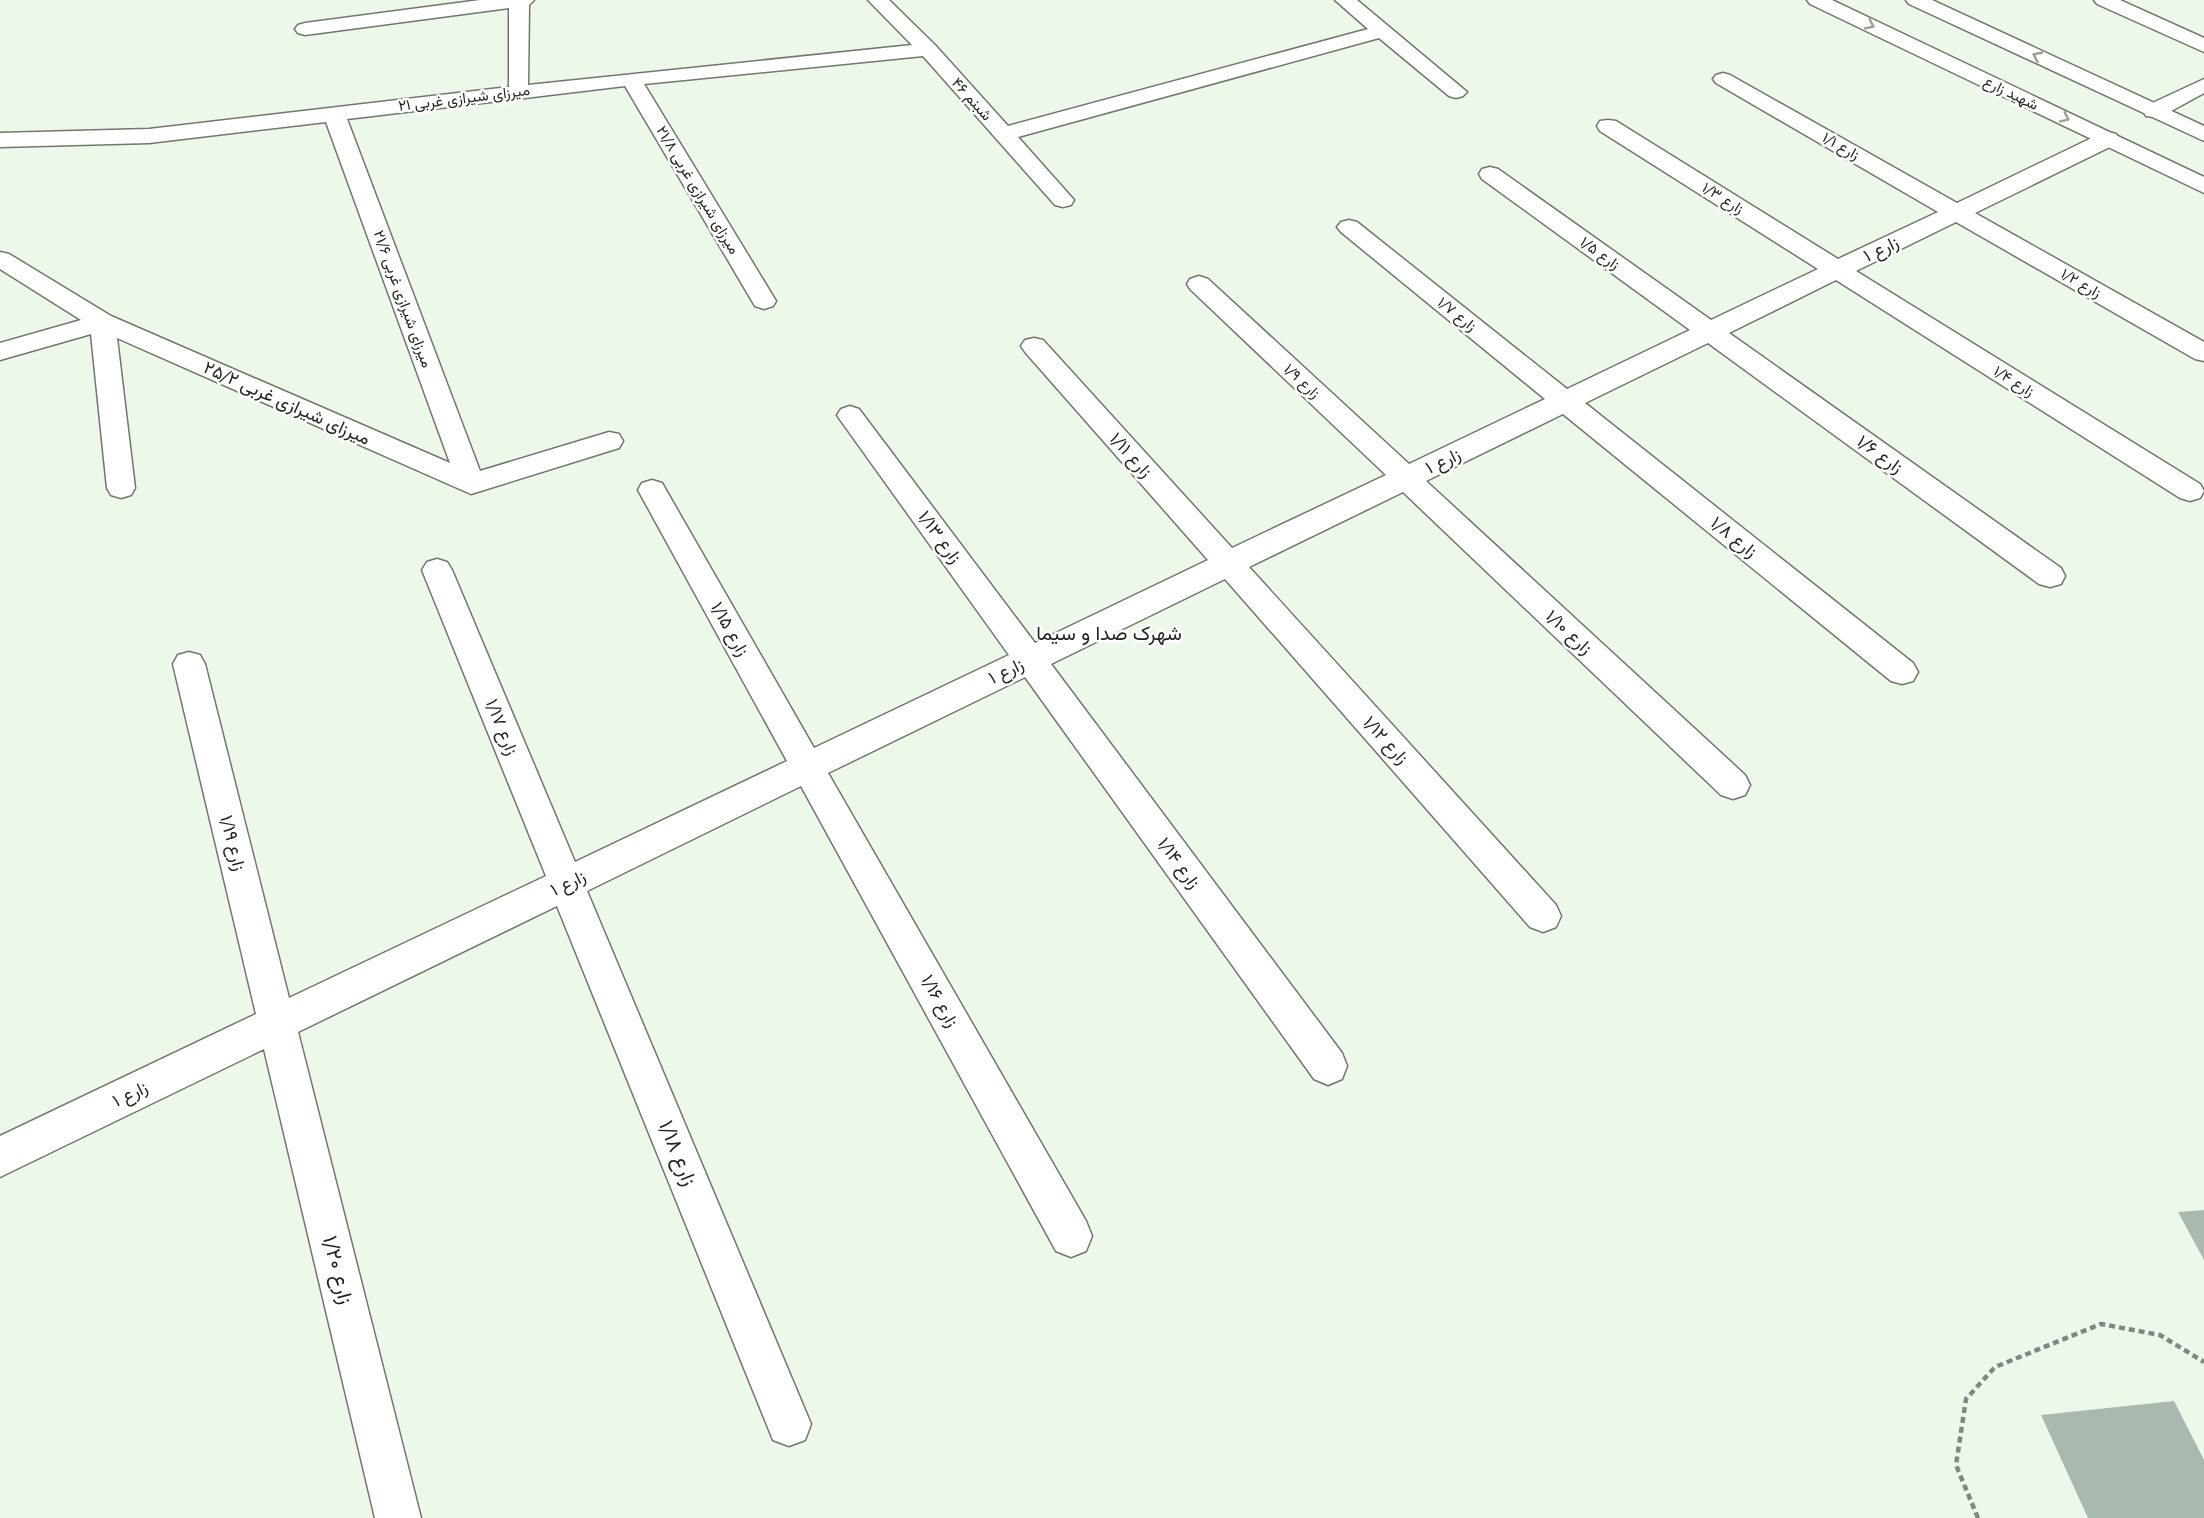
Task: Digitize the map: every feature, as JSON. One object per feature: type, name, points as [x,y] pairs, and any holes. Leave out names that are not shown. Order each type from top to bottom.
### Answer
[{"type":"street","points":[[305,29],[524,0]]},
{"type":"street","name":"۴۶ شبنم","points":[[878,0],[927,49],[1063,200]]},
{"type":"street","points":[[1345,0],[1456,92]]},
{"type":"street","name":"شهید زارع","points":[[1817,0],[2204,186]]},
{"type":"street","points":[[1916,0],[2204,134]]},
{"type":"street","points":[[2104,0],[2204,46]]},
{"type":"street","points":[[518,85],[519,1]]},
{"type":"street","points":[[1003,134],[1382,31]]},
{"type":"street","name":"۲۱ میرزای شیرازی غربی","points":[[0,140],[149,136],[631,79],[927,49]]},
{"type":"street","name":"۲۱/۸ میرزای شیرازی غربی","points":[[631,79],[764,302]]},
{"type":"street","name":"۱/۱ زارع","points":[[1723,79],[1958,213]]},
{"type":"street","points":[[2154,111],[2204,85]]},
{"type":"street","name":"۲۱/۶ میرزای شیرازی غربی","points":[[334,114],[471,484]]},
{"type":"street","name":"۱/۳ زارع","points":[[1608,126],[1838,270]]},
{"type":"street","name":"۱ زارع","points":[[0,1157],[2108,139]]},
{"type":"street","name":"۱/۵ زارع","points":[[1490,174],[1710,332]]},
{"type":"street","name":"۱/۲ زارع","points":[[1958,213],[2204,353]]},
{"type":"street","name":"۱/۷ زارع","points":[[1349,227],[1566,401]]},
{"type":"street","name":"۲۵/۲ میرزای شیرازی غربی","points":[[0,259],[102,322],[471,484]]},
{"type":"street","name":"۱/۴ زارع","points":[[1838,270],[2190,491]]},
{"type":"street","name":"۱/۹ زارع","points":[[1198,284],[1406,478]]},
{"type":"street","points":[[0,352],[102,322],[121,488]]},
{"type":"street","name":"۱/۶ زارع","points":[[1710,332],[2050,576]]},
{"type":"street","name":"۱/۱۱ زارع","points":[[1034,346],[1229,564]]},
{"type":"street","name":"۱/۸ زارع","points":[[1566,401],[1902,672]]},
{"type":"street","name":"۱/۱۳ زارع","points":[[850,415],[1029,660]]},
{"type":"street","points":[[471,484],[609,441]]},
{"type":"street","name":"۱/۱۰ زارع","points":[[1406,478],[1733,785]]},
{"type":"street","name":"۱/۱۵ زارع","points":[[652,490],[807,768]]},
{"type":"street","name":"۱/۱۲ زارع","points":[[1229,564],[1543,916]]},
{"type":"street","name":"۱/۱۷ زارع","points":[[437,570],[566,884]]},
{"type":"street","name":"۱/۱۴ زارع","points":[[1029,660],[1328,1066]]},
{"type":"street","name":"۱/۱۹ زارع","points":[[189,664],[277,1023]]},
{"type":"street","name":"۱/۱۶ زارع","points":[[807,768],[1071,1236]]},
{"type":"street","name":"۱/۱۸ زارع","points":[[566,884],[789,1424]]},
{"type":"street","name":"۱/۲۰ زارع","points":[[277,1023],[398,1518]]},
{"type":"path","points":[[1978,1518],[1956,1465],[1966,1399],[1995,1367],[2101,1324],[2160,1335],[2204,1362]]},
{"type":"building","points":[[2204,1210],[2204,1260],[2178,1212]]},
{"type":"building","points":[[2174,1401],[2204,1460],[2204,1518],[2088,1518],[2041,1415]]},
{"type":"district","name":"شهرک صدا و سیما","points":[[1109,633]]}]
